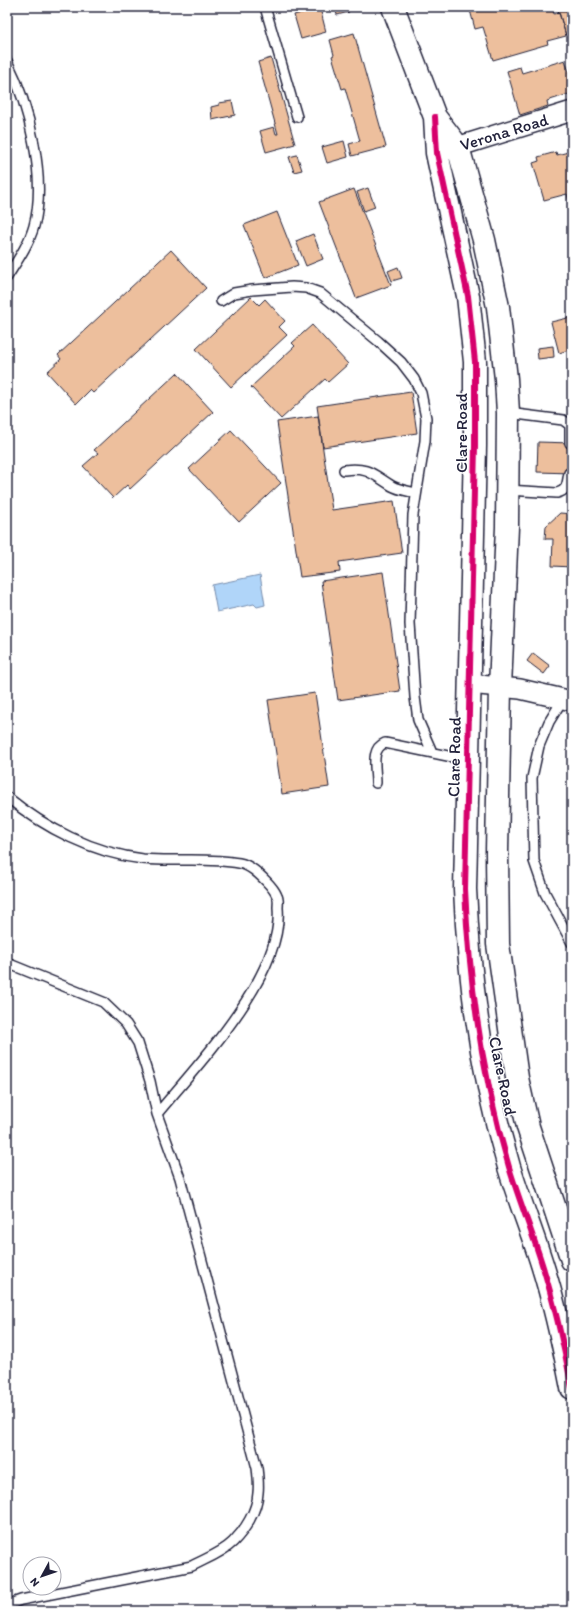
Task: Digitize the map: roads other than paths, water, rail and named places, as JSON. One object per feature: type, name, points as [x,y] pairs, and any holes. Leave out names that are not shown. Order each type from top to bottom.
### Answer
[{"type":"street","name":"Clare Road","points":[[393,7],[435,117],[458,147],[484,240],[498,308],[506,379],[508,413],[506,490],[507,527],[500,687],[497,852],[498,944],[517,1078],[528,1127],[572,1260]]},
{"type":"street","name":"Verona Road","points":[[437,153],[572,111]]},
{"type":"street","name":"Clare Road","points":[[435,117],[437,153],[468,296],[474,362],[475,453],[465,889],[468,945],[475,1013],[486,1075],[509,1167],[543,1266],[572,1388]]},
{"type":"street","points":[[469,684],[569,696]]},
{"type":"lane","points":[[265,7],[297,117]]},
{"type":"lane","points":[[7,60],[13,73],[32,133],[38,166],[38,197],[34,226],[22,252],[7,277]]},
{"type":"lane","points":[[221,301],[234,293],[252,290],[292,287],[312,290],[320,293],[401,362],[414,379],[421,393],[426,418],[425,441],[412,515],[411,631],[418,720],[432,752]]},
{"type":"lane","points":[[508,413],[563,420],[570,425],[570,443]]},
{"type":"lane","points":[[344,470],[362,469],[374,474],[394,487],[416,493]]},
{"type":"lane","points":[[506,490],[561,492],[567,486],[569,473]]},
{"type":"lane","points":[[569,696],[549,722],[539,746],[532,778],[534,853],[538,877],[572,943]]},
{"type":"lane","points":[[376,783],[375,752],[379,746],[385,743],[467,760]]},
{"type":"lane","points":[[7,797],[23,810],[60,833],[114,854],[144,859],[193,859],[240,863],[258,872],[277,896],[279,921],[268,961],[240,1013],[157,1114]]},
{"type":"lane","points":[[7,963],[103,1002],[114,1010],[126,1024],[138,1043],[150,1081],[157,1114],[180,1178],[257,1468],[258,1494],[252,1514],[243,1530],[232,1543],[213,1556],[192,1566],[21,1600],[7,1605]]},
{"type":"water","points":[[260,575],[265,605],[257,607],[254,604],[217,612],[212,585]]}]
